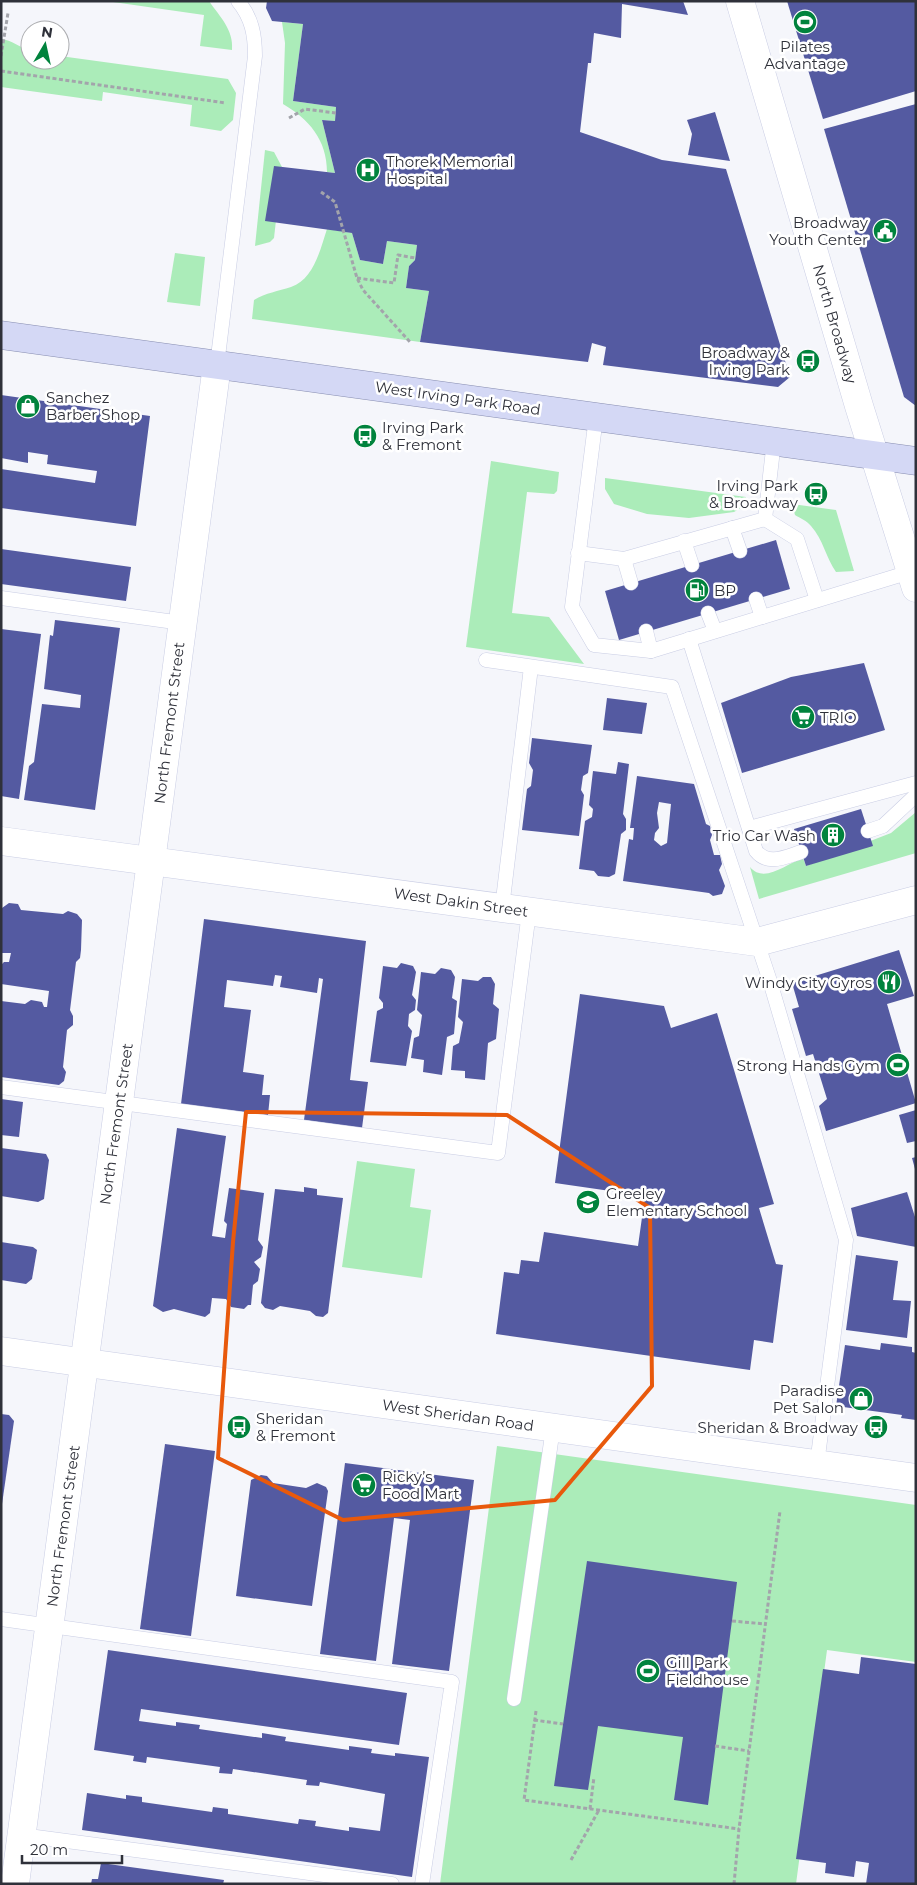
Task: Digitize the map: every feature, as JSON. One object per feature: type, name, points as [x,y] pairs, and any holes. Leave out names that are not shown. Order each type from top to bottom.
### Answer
[{"type":"main road","name":"West Irving Park Road","points":[[1,335],[916,461]]},
{"type":"street","name":"North Broadway","points":[[740,1],[874,455],[913,580]]},
{"type":"street","name":"North Fremont Street","points":[[15,1884],[217,365]]},
{"type":"street","name":"West Dakin Street","points":[[1,841],[757,942],[916,900]]},
{"type":"street","name":"West Sheridan Road","points":[[1,1350],[916,1478]]},
{"type":"lane","points":[[217,365],[255,56],[255,32],[246,10],[238,1]]},
{"type":"lane","points":[[596,417],[572,607],[594,645],[651,651],[817,600],[913,580]]},
{"type":"lane","points":[[765,519],[774,441]]},
{"type":"lane","points":[[578,553],[624,559],[765,519],[797,539],[817,600]]},
{"type":"lane","points":[[732,528],[740,551]]},
{"type":"lane","points":[[684,541],[692,565]]},
{"type":"lane","points":[[624,559],[631,583]]},
{"type":"lane","points":[[1,598],[182,623]]},
{"type":"lane","points":[[756,599],[762,617]]},
{"type":"lane","points":[[708,613],[715,631]]},
{"type":"lane","points":[[646,631],[651,651]]},
{"type":"lane","points":[[689,639],[756,850],[762,858],[776,859],[801,852]]},
{"type":"lane","points":[[486,660],[672,687],[757,942],[846,1240],[817,1464]]},
{"type":"lane","points":[[502,908],[531,666]]},
{"type":"lane","points":[[749,828],[916,783]]},
{"type":"lane","points":[[868,831],[883,826],[916,794]]},
{"type":"lane","points":[[1,1087],[498,1153],[529,912]]},
{"type":"lane","points":[[514,1699],[553,1428]]},
{"type":"lane","points":[[1,1619],[452,1682],[422,1884]]},
{"type":"lane","points":[[22,1835],[324,1879],[392,1884]]},
{"type":"path","points":[[1,56],[8,13]]},
{"type":"path","points":[[1,71],[249,106]]},
{"type":"path","points":[[289,118],[305,109],[336,113]]},
{"type":"path","points":[[322,192],[335,202],[357,278],[363,290],[410,342]]},
{"type":"path","points":[[357,278],[394,283],[398,255],[416,258]]},
{"type":"path","points":[[734,1884],[739,1830],[780,1511]]},
{"type":"path","points":[[732,1621],[765,1624]]},
{"type":"path","points":[[537,1701],[524,1800],[739,1830]]},
{"type":"path","points":[[534,1720],[563,1724]]},
{"type":"path","points":[[715,1746],[749,1751]]},
{"type":"path","points":[[590,1809],[594,1777]]},
{"type":"path","points":[[571,1860],[599,1810]]},
{"type":"highlighted area","points":[[246,1112],[507,1115],[650,1208],[652,1386],[555,1500],[343,1520],[218,1458],[233,1242]]},
{"type":"green space","points":[[106,1],[209,1],[229,30],[232,50],[200,46],[204,15]]},
{"type":"green space","points":[[282,22],[303,24],[293,101],[336,107],[335,121],[322,120],[335,173],[327,172],[324,150],[315,132],[301,116],[283,104],[285,43]]},
{"type":"green space","points":[[1,39],[20,46],[20,70],[70,70],[70,57],[228,79],[236,93],[233,120],[221,131],[190,126],[192,105],[103,92],[102,101],[1,87]]},
{"type":"green space","points":[[265,150],[274,152],[282,167],[274,238],[270,242],[255,246]]},
{"type":"green space","points":[[327,229],[352,233],[360,260],[383,264],[387,241],[417,245],[415,260],[409,266],[406,288],[429,291],[420,342],[252,319],[254,300],[299,283],[311,271]]},
{"type":"green space","points":[[175,253],[205,257],[200,306],[167,302]]},
{"type":"green space","points":[[491,461],[559,472],[557,491],[554,494],[527,492],[512,613],[549,617],[584,664],[466,647]]},
{"type":"green space","points":[[605,478],[746,497],[741,508],[734,512],[689,518],[647,514],[614,504],[605,489]]},
{"type":"green space","points":[[792,504],[836,510],[854,571],[836,572],[815,531],[808,523],[795,515]]},
{"type":"green space","points":[[916,812],[916,853],[759,899],[750,867],[762,874],[768,873],[803,858],[806,866],[891,833]]},
{"type":"green space","points":[[357,1161],[415,1169],[410,1207],[431,1210],[422,1278],[342,1267]]},
{"type":"green space","points":[[497,1446],[916,1505],[916,1662],[827,1650],[796,1884],[440,1884]]},
{"type":"building","name":"Thorek Memorial Hospital","points":[[267,1],[683,1],[688,15],[622,4],[621,38],[594,33],[591,63],[588,63],[580,132],[662,160],[726,169],[790,377],[778,387],[603,365],[606,347],[592,343],[588,362],[420,342],[429,291],[406,288],[409,266],[415,260],[417,245],[387,241],[383,264],[360,260],[352,233],[265,221],[274,166],[335,173],[322,120],[335,121],[336,107],[293,101],[303,24],[272,21],[266,8]]},
{"type":"building","points":[[787,1],[916,1],[916,91],[823,119]]},
{"type":"building","points":[[916,104],[916,406],[904,397],[824,129]]},
{"type":"building","points":[[715,112],[730,161],[688,155],[692,134],[687,120]]},
{"type":"building","points":[[1,395],[150,416],[136,526],[1,508],[1,469],[95,483],[97,471],[47,464],[48,455],[28,452],[28,463],[1,458]]},
{"type":"building","name":"BP","points":[[776,540],[790,589],[619,640],[605,591]]},
{"type":"building","points":[[1,549],[131,567],[126,601],[1,584]]},
{"type":"building","points":[[55,620],[120,628],[95,810],[24,800],[29,766],[34,762],[42,704],[80,708],[81,695],[44,689],[50,635],[53,636]]},
{"type":"building","points":[[1,629],[41,634],[19,799],[1,796]]},
{"type":"building","name":"TRIO","points":[[864,663],[885,730],[742,773],[721,703],[791,677]]},
{"type":"building","points":[[607,698],[647,703],[642,734],[603,730]]},
{"type":"building","points":[[532,738],[592,745],[588,773],[583,776],[581,790],[584,795],[579,836],[522,830],[527,789],[531,786],[533,770],[529,763]]},
{"type":"building","points":[[618,762],[629,764],[623,814],[626,819],[626,830],[621,834],[615,874],[609,877],[598,876],[594,871],[579,869],[585,821],[592,817],[593,809],[589,805],[593,771],[616,774]]},
{"type":"building","points":[[637,776],[694,784],[706,824],[710,826],[712,835],[710,840],[714,855],[720,855],[722,864],[719,870],[725,886],[722,894],[713,896],[709,893],[623,881],[629,839],[633,840],[634,828],[630,828]],"holes":[[[659,802],[671,804],[667,843],[661,846],[654,840],[655,833],[659,828],[657,813]]]},
{"type":"building","name":"Trio Car Wash","points":[[861,809],[873,846],[806,866],[794,829]]},
{"type":"building","points":[[9,903],[18,904],[21,910],[63,914],[68,911],[77,914],[82,920],[80,958],[76,962],[70,1010],[73,1016],[73,1025],[67,1030],[63,1067],[66,1072],[64,1081],[59,1085],[1,1077],[1,1001],[25,1004],[31,1000],[42,1002],[44,1007],[47,1007],[49,991],[1,984],[1,965],[4,962],[9,962],[11,953],[1,953],[1,913],[2,908]]},
{"type":"building","points":[[204,919],[366,941],[350,1080],[368,1082],[362,1128],[304,1120],[323,979],[319,978],[317,993],[280,987],[282,976],[275,975],[273,986],[227,980],[224,1007],[251,1010],[243,1072],[264,1075],[262,1095],[270,1095],[268,1115],[181,1104]]},
{"type":"building","points":[[899,950],[914,996],[887,1004],[916,1103],[826,1131],[819,1106],[827,1099],[813,1054],[806,1056],[792,1009],[799,1007],[792,983]]},
{"type":"building","points":[[401,963],[413,966],[416,972],[412,995],[416,1000],[415,1010],[409,1014],[408,1026],[412,1031],[406,1066],[370,1062],[377,1011],[383,1008],[383,1003],[379,998],[383,966],[397,968]]},
{"type":"building","points":[[441,968],[451,970],[455,977],[452,998],[457,1001],[454,1034],[447,1037],[442,1075],[423,1072],[424,1060],[411,1058],[414,1038],[419,1036],[422,1015],[417,1010],[421,972],[435,974]]},
{"type":"building","points":[[483,977],[491,977],[495,984],[493,1004],[499,1009],[496,1039],[488,1043],[485,1080],[465,1078],[465,1071],[451,1070],[453,1046],[459,1043],[463,1022],[458,1017],[462,979],[478,981]]},
{"type":"building","points":[[580,994],[664,1006],[671,1028],[717,1013],[774,1204],[759,1208],[776,1264],[783,1265],[773,1343],[754,1340],[750,1370],[496,1334],[504,1272],[519,1274],[521,1260],[539,1262],[544,1232],[638,1246],[645,1196],[555,1183]]},
{"type":"building","points":[[1,1099],[23,1102],[19,1137],[1,1135]]},
{"type":"building","points":[[916,1110],[916,1141],[907,1143],[899,1115]]},
{"type":"building","points":[[177,1128],[226,1136],[212,1236],[225,1238],[227,1224],[224,1221],[229,1188],[264,1193],[258,1240],[263,1247],[261,1257],[254,1262],[260,1269],[258,1281],[253,1285],[251,1305],[244,1309],[231,1307],[226,1299],[212,1298],[210,1313],[205,1317],[174,1309],[163,1312],[153,1306]]},
{"type":"building","points":[[1,1148],[46,1154],[49,1160],[44,1199],[38,1202],[1,1196]]},
{"type":"building","points":[[916,1157],[916,1169],[915,1169],[912,1158]]},
{"type":"building","points":[[304,1187],[317,1189],[317,1195],[343,1198],[328,1313],[323,1317],[316,1316],[310,1311],[280,1306],[273,1310],[265,1308],[261,1303],[275,1189],[304,1192]]},
{"type":"building","points":[[907,1192],[916,1220],[916,1247],[857,1236],[851,1208]]},
{"type":"building","points":[[1,1242],[33,1247],[37,1250],[32,1279],[26,1284],[1,1280]]},
{"type":"building","points":[[856,1255],[898,1261],[893,1300],[911,1301],[907,1338],[846,1330]]},
{"type":"building","points":[[881,1343],[912,1347],[912,1352],[916,1353],[916,1420],[901,1418],[902,1415],[836,1406],[845,1345],[880,1350]]},
{"type":"building","points":[[1,1414],[9,1415],[14,1421],[2,1504]]},
{"type":"building","points":[[165,1444],[215,1451],[191,1636],[140,1629]]},
{"type":"building","points":[[345,1463],[474,1480],[449,1671],[392,1664],[410,1520],[394,1518],[376,1661],[320,1654]]},
{"type":"building","points":[[261,1475],[267,1476],[273,1483],[306,1488],[317,1483],[326,1487],[328,1491],[312,1606],[236,1596],[251,1480]]},
{"type":"building","name":"Gill Park Fieldhouse","points":[[587,1561],[737,1582],[708,1805],[674,1800],[683,1737],[598,1726],[588,1790],[554,1786]]},
{"type":"building","points":[[108,1650],[407,1693],[399,1745],[141,1709],[139,1721],[176,1726],[176,1722],[200,1725],[199,1729],[262,1738],[262,1733],[286,1737],[285,1741],[349,1750],[349,1746],[372,1749],[371,1753],[395,1756],[395,1753],[429,1757],[412,1877],[82,1830],[87,1793],[126,1799],[126,1795],[142,1797],[142,1802],[212,1812],[213,1807],[228,1809],[228,1814],[298,1824],[299,1819],[316,1821],[315,1826],[349,1831],[349,1827],[380,1831],[385,1794],[320,1782],[319,1786],[306,1785],[307,1780],[233,1769],[232,1774],[219,1773],[220,1767],[147,1757],[146,1763],[133,1761],[134,1756],[94,1750]]},
{"type":"building","points":[[861,1657],[916,1664],[916,1884],[866,1884],[869,1863],[856,1861],[854,1877],[825,1873],[826,1863],[796,1859],[823,1669],[859,1674]]},
{"type":"building","points":[[101,1863],[224,1880],[223,1884],[91,1884],[92,1879],[98,1879]]},
{"type":"place","name":"Pilates Advantage","points":[[805,22]]},
{"type":"place","name":"Thorek Memorial Hospital","points":[[368,170]]},
{"type":"place","name":"Broadway Youth Center","points":[[885,231]]},
{"type":"place","name":"Broadway & Irving Park","points":[[808,361]]},
{"type":"place","name":"Sanchez Barber Shop","points":[[28,406]]},
{"type":"place","name":"Irving Park & Fremont","points":[[365,436]]},
{"type":"place","name":"Irving Park & Broadway","points":[[816,494]]},
{"type":"place","name":"BP","points":[[697,590]]},
{"type":"place","name":"TRIO","points":[[803,717]]},
{"type":"place","name":"Trio Car Wash","points":[[833,835]]},
{"type":"place","name":"Windy City Gyros","points":[[889,982]]},
{"type":"place","name":"Strong Hands Gym","points":[[898,1065]]},
{"type":"place","name":"Greeley Elementary School","points":[[588,1202]]},
{"type":"place","name":"Paradise Pet Salon","points":[[861,1399]]},
{"type":"place","name":"Sheridan & Fremont","points":[[239,1427]]},
{"type":"place","name":"Sheridan & Broadway","points":[[876,1427]]},
{"type":"place","name":"Ricky’s Food Mart","points":[[364,1485]]},
{"type":"place","name":"Gill Park Fieldhouse","points":[[648,1671]]}]
